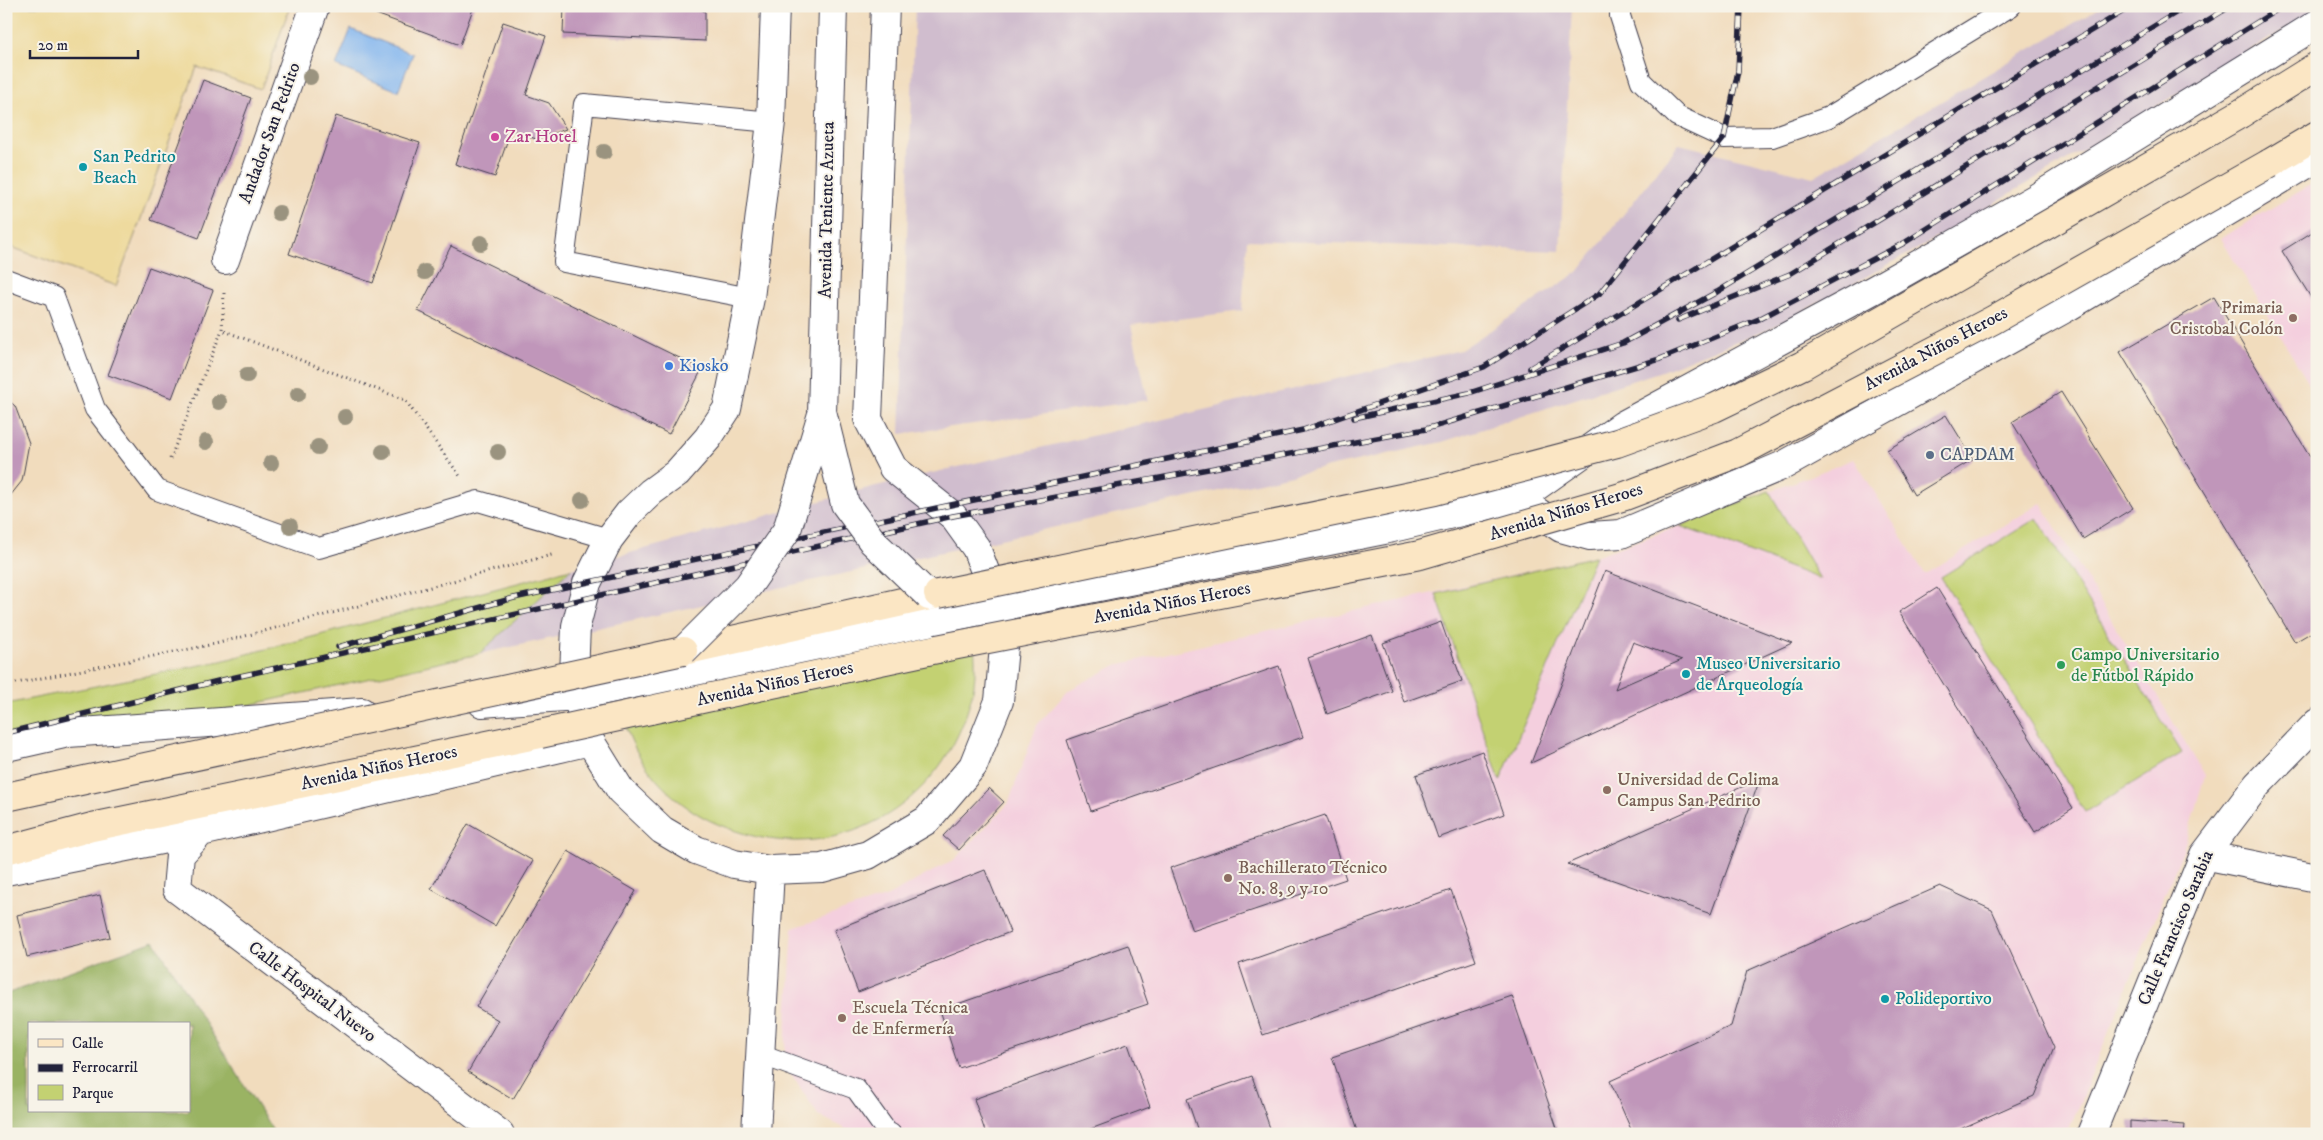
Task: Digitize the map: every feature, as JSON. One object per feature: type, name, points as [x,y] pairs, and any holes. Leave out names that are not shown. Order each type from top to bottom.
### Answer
[{"type":"main road","points":[[6,797],[929,596],[1435,491],[1617,443],[1714,408],[1802,365],[2240,114],[2317,66]]},
{"type":"main road","name":"Avenida Niños Heroes","points":[[6,850],[92,827],[937,649],[1420,555],[1625,496],[1746,448],[1993,320],[2317,135]]},
{"type":"street","name":"Andador San Pedrito","points":[[225,260],[315,6]]},
{"type":"street","points":[[776,6],[771,122],[750,298],[727,409],[708,438],[677,473],[651,492],[629,513],[609,539],[587,582],[576,626],[574,675],[577,696],[590,740],[621,791],[662,830],[696,850],[734,864],[770,870],[822,868],[868,855],[927,820],[973,766],[999,701],[1004,646],[999,607],[976,548],[953,516],[893,468],[868,419],[885,6]]},
{"type":"street","name":"Avenida Teniente Azueta","points":[[682,651],[748,586],[787,530],[822,414],[832,6]]},
{"type":"street","points":[[6,747],[68,733],[577,696],[999,607],[1384,530],[1520,498],[1623,425],[1875,289],[2036,198],[2317,24]]},
{"type":"street","points":[[1520,498],[1538,514],[1560,528],[1590,536],[1622,534],[1775,469],[2066,308],[2317,158]]},
{"type":"street","name":"Avenida Teniente Azueta","points":[[822,414],[845,504],[873,542],[929,596]]},
{"type":"street","name":"Calle Francisco Sarabia","points":[[2091,1134],[2204,855],[2257,785],[2317,723]]},
{"type":"street","points":[[6,871],[201,832],[590,740]]},
{"type":"street","name":"Calle Hospital Nuevo","points":[[201,832],[180,855],[177,889],[500,1134]]},
{"type":"street","points":[[2204,855],[2317,878]]},
{"type":"street","points":[[756,1134],[770,870]]},
{"type":"lane","points":[[1620,6],[1620,16],[1641,81],[1677,116],[1724,138],[1772,137],[1829,117],[2011,6]]},
{"type":"lane","points":[[750,298],[564,262],[584,104],[771,122]]},
{"type":"lane","points":[[6,279],[54,297],[95,409],[157,490],[319,548],[478,501],[609,539]]},
{"type":"lane","points":[[760,1054],[856,1089],[887,1132],[891,1134]]},
{"type":"path","points":[[157,490],[222,330],[225,260]]},
{"type":"path","points":[[222,330],[405,400],[478,501]]},
{"type":"path","points":[[6,686],[215,644],[561,552]]},
{"type":"shaded area","points":[[915,6],[1572,6],[1560,251],[1247,240],[1242,311],[1131,325],[1148,400],[900,434]]},
{"type":"shaded area","points":[[2103,6],[2317,6],[2317,10],[1919,248],[1775,326],[1659,372],[1442,442],[479,654],[571,569],[876,486],[1461,350],[1578,272],[1679,144],[1813,177]]},
{"type":"shaded area","name":"Primaria Cristobal Colón","points":[[2317,181],[2317,397],[2221,238]]},
{"type":"shaded area","name":"Universidad de Colima Campus San Pedrito","points":[[1854,459],[1925,574],[2041,503],[2205,775],[2183,850],[2067,1134],[856,1134],[818,1115],[784,1063],[793,928],[888,896],[955,859],[1008,804],[1037,725],[1069,690],[1116,665],[1595,556],[1680,526]]},
{"type":"green space","points":[[1769,491],[1820,579],[1680,526]]},
{"type":"green space","name":"Campo Universitario de Fútbol Rápido","points":[[2037,518],[2182,753],[2085,812],[1941,577]]},
{"type":"green space","points":[[1595,556],[1500,781],[1436,594]]},
{"type":"green space","points":[[571,569],[479,654],[6,759],[6,704],[221,661]]},
{"type":"green space","points":[[972,623],[975,668],[974,686],[958,735],[937,769],[911,798],[879,820],[844,834],[806,841],[766,839],[725,827],[692,811],[656,779],[642,761],[633,745],[616,701]]},
{"type":"green space","points":[[154,941],[275,1134],[6,1134],[6,994]]},
{"type":"sand","name":"San Pedrito Beach","points":[[6,6],[290,6],[261,89],[197,67],[116,286],[6,245]]},
{"type":"water","points":[[351,29],[413,54],[398,91],[336,66]]},
{"type":"building","points":[[379,6],[474,6],[460,45],[376,14]]},
{"type":"building","points":[[564,6],[696,6],[705,12],[705,41],[563,34]]},
{"type":"building","points":[[503,22],[546,36],[526,95],[549,103],[566,129],[536,139],[511,130],[495,177],[455,164]]},
{"type":"building","points":[[203,80],[251,98],[199,238],[151,220]]},
{"type":"building","points":[[336,116],[420,143],[373,283],[289,254]]},
{"type":"building","points":[[2317,229],[2317,303],[2315,304],[2282,251]]},
{"type":"building","points":[[451,246],[702,369],[669,434],[418,311]]},
{"type":"building","points":[[149,267],[213,290],[172,398],[108,375]]},
{"type":"building","points":[[2214,297],[2317,468],[2317,629],[2295,642],[2120,352]]},
{"type":"building","points":[[2061,392],[2133,508],[2083,539],[2012,422]]},
{"type":"building","points":[[6,398],[15,406],[29,443],[22,481],[6,501]]},
{"type":"building","name":"CAPDAM","points":[[1946,415],[1973,459],[1914,495],[1887,450]]},
{"type":"building","name":"Museo Universitario de Arqueología","points":[[1605,571],[1792,643],[1531,763]],"holes":[[[1633,642],[1682,660],[1615,689]]]},
{"type":"building","points":[[1937,588],[2073,808],[2035,832],[1899,612]]},
{"type":"building","points":[[1441,622],[1462,681],[1404,702],[1383,643]]},
{"type":"building","points":[[1372,635],[1392,691],[1327,714],[1308,658]]},
{"type":"building","points":[[1279,666],[1303,737],[1091,811],[1067,740]]},
{"type":"building","points":[[1482,751],[1504,814],[1438,838],[1416,775]]},
{"type":"building","points":[[1760,779],[1711,914],[1567,864]]},
{"type":"building","points":[[989,788],[1004,802],[959,850],[943,836]]},
{"type":"building","points":[[1325,815],[1346,879],[1192,931],[1170,868]]},
{"type":"building","points":[[468,824],[533,861],[495,926],[431,889]]},
{"type":"building","points":[[568,851],[636,891],[513,1099],[468,1072],[498,1020],[476,1007]]},
{"type":"building","points":[[985,870],[1010,932],[858,992],[834,930]]},
{"type":"building","name":"Polideportivo","points":[[1940,886],[1992,910],[2054,1048],[2034,1096],[1949,1134],[1633,1134],[1610,1081],[1731,1026],[1747,971]]},
{"type":"building","points":[[1451,890],[1476,961],[1263,1035],[1239,964]]},
{"type":"building","points":[[100,895],[110,937],[27,957],[17,915]]},
{"type":"building","points":[[1128,945],[1148,1004],[959,1068],[940,1010]]},
{"type":"building","points":[[1512,996],[1559,1134],[1358,1134],[1332,1057]]},
{"type":"building","points":[[1128,1044],[1150,1107],[1077,1134],[986,1134],[974,1099]]},
{"type":"building","points":[[1252,1076],[1272,1134],[1199,1134],[1187,1099]]},
{"type":"building","points":[[2130,1121],[2185,1125],[2184,1134],[2130,1134]]},
{"type":"railway","points":[[338,647],[514,598],[1303,430],[1484,367],[1599,294],[1724,138],[1738,71],[1741,6]]},
{"type":"railway","points":[[1530,368],[2132,6]]},
{"type":"railway","points":[[1354,418],[1469,393],[1623,343],[1717,292],[2187,6]]},
{"type":"railway","points":[[1678,320],[1790,274],[2231,6]]},
{"type":"railway","points":[[6,733],[218,681],[953,516],[1426,429],[1660,359],[1759,319],[1904,243],[2283,6]]},
{"type":"place","name":"Zar Hotel","points":[[495,137]]},
{"type":"place","name":"San Pedrito Beach","points":[[83,167]]},
{"type":"place","name":"Primaria Cristobal Colón","points":[[2293,318]]},
{"type":"place","name":"Kiosko","points":[[669,366]]},
{"type":"place","name":"CAPDAM","points":[[1930,455]]},
{"type":"place","name":"Campo Universitario de Fútbol Rápido","points":[[2061,665]]},
{"type":"place","name":"Museo Universitario de Arqueología","points":[[1686,674]]},
{"type":"place","name":"Universidad de Colima Campus San Pedrito","points":[[1607,790]]},
{"type":"place","name":"Bachillerato Técnico No. 8, 9 y 10","points":[[1228,878]]},
{"type":"place","name":"Polideportivo","points":[[1885,999]]},
{"type":"place","name":"Escuela Técnica de Enfermería","points":[[842,1018]]}]
